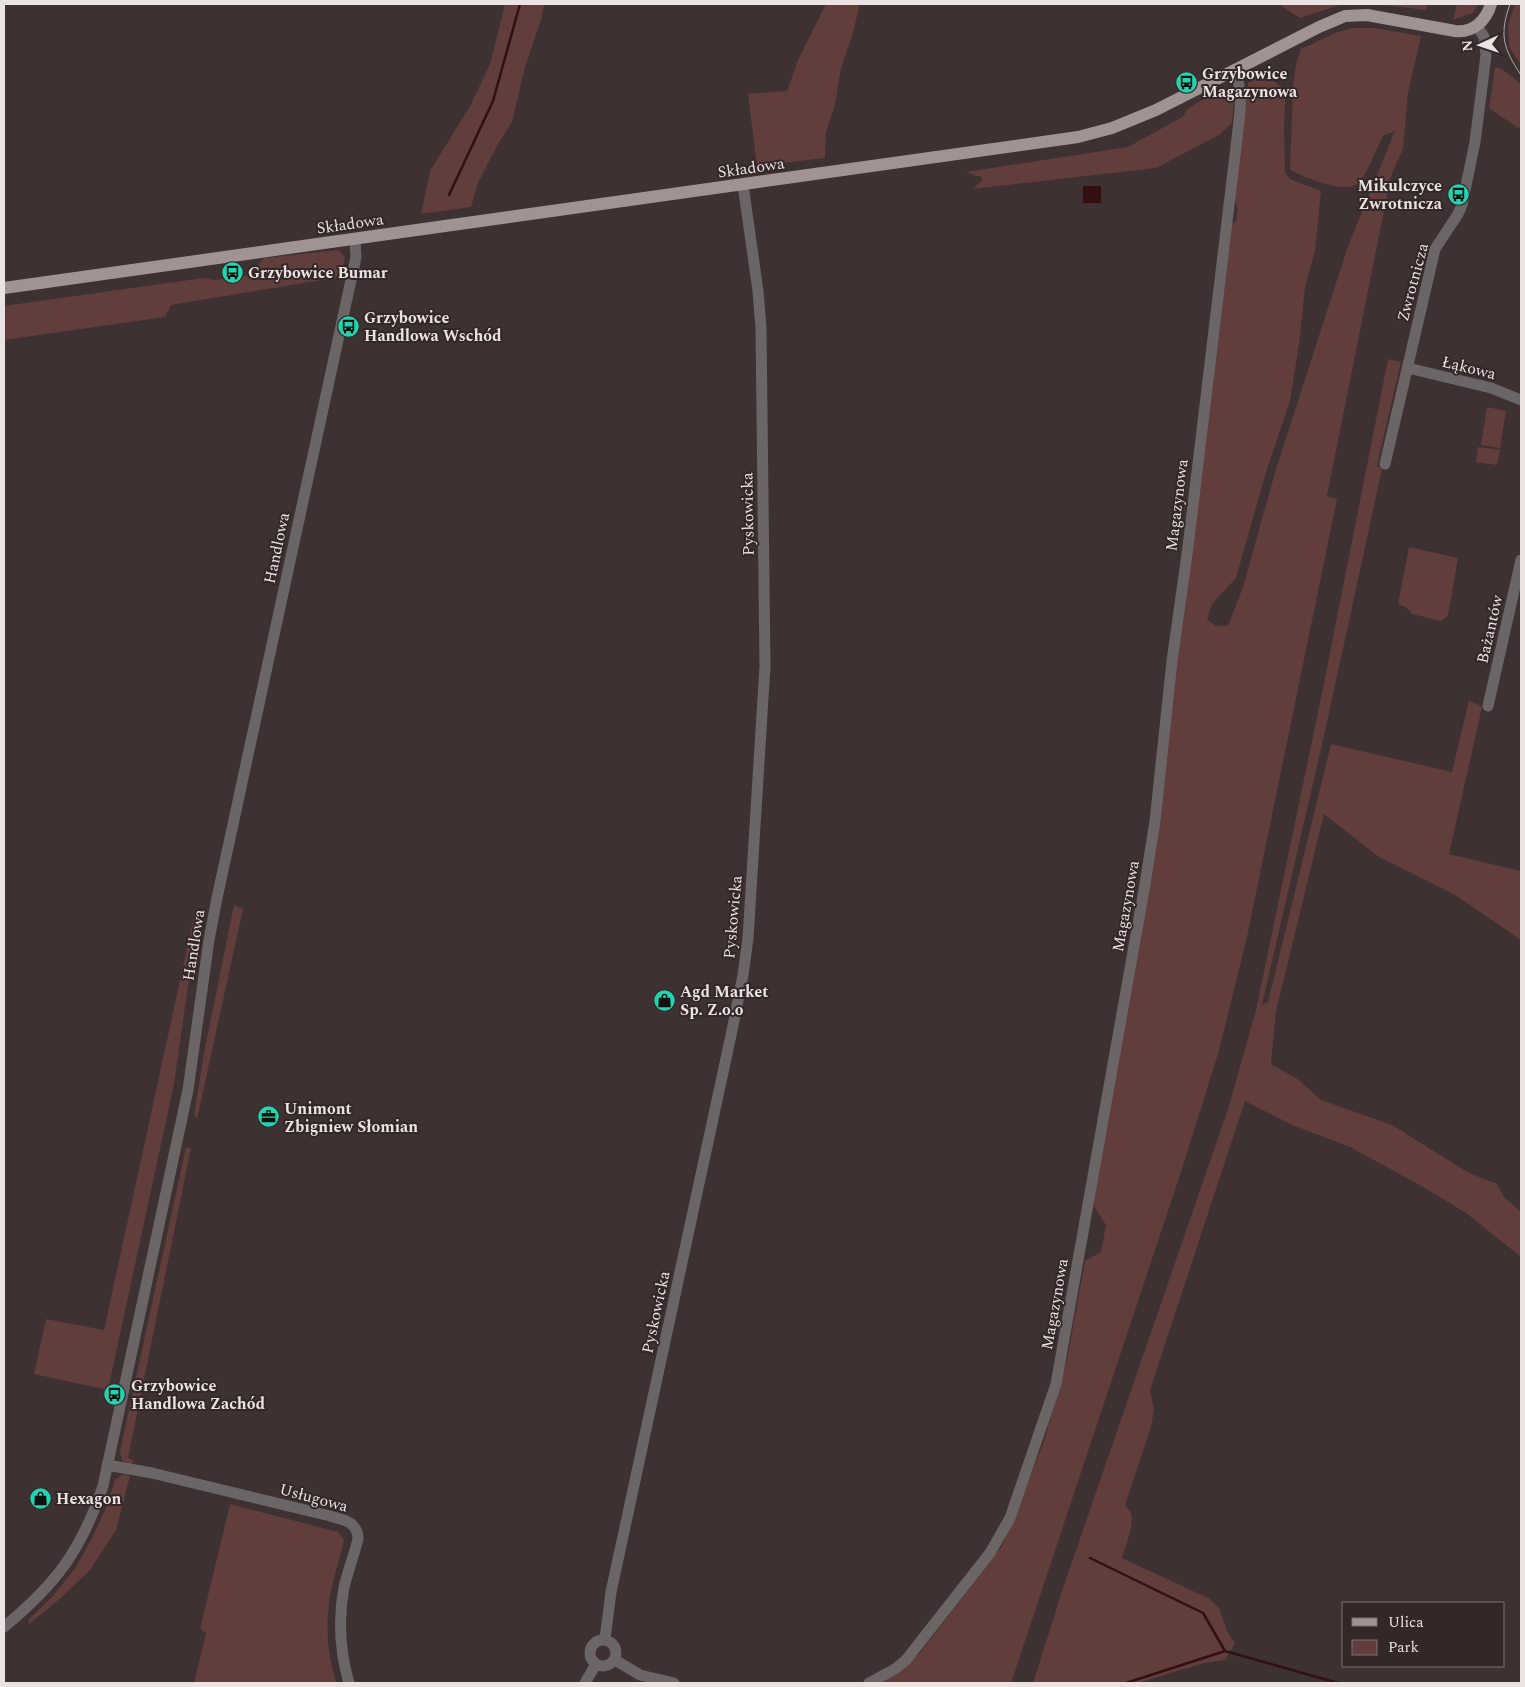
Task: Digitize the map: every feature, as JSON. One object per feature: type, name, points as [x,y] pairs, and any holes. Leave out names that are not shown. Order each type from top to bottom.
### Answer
[{"type":"main road","points":[[1477,26],[1484,18],[1491,4]]},
{"type":"main road","name":"Składowa","points":[[4,288],[1084,136],[1112,128],[1148,114],[1319,27],[1345,16],[1368,15],[1458,31],[1470,30],[1477,26]]},
{"type":"street","name":"Zwrotnicza","points":[[1385,464],[1435,249],[1461,209],[1470,169],[1486,55],[1484,37],[1477,26]]},
{"type":"street","name":"Magazynowa","points":[[869,1683],[895,1669],[916,1649],[1001,1536],[1010,1518],[1056,1384],[1143,898],[1155,821],[1172,661],[1188,547],[1238,130],[1241,92],[1239,81],[1234,71]]},
{"type":"street","name":"Pyskowicka","points":[[605,1639],[612,1584],[734,1019],[748,938],[765,666],[761,328],[758,291],[743,185]]},
{"type":"street","name":"Handlowa","points":[[4,1627],[37,1599],[68,1561],[88,1526],[103,1486],[188,1090],[212,920],[356,257],[355,239]]},
{"type":"street","name":"Łąkowa","points":[[1408,368],[1491,388],[1521,400]]},
{"type":"street","name":"Bażantów","points":[[1488,706],[1520,568]]},
{"type":"street","name":"Usługowa","points":[[107,1465],[152,1473],[330,1516],[352,1524],[358,1531],[358,1539],[345,1586],[340,1624],[343,1659],[349,1683]]},
{"type":"street","points":[[605,1639],[611,1642],[616,1647],[617,1654],[615,1660],[606,1666],[596,1664],[590,1653],[594,1643],[605,1639]]},
{"type":"street","points":[[615,1660],[640,1675],[674,1683]]},
{"type":"street","points":[[585,1683],[596,1664]]},
{"type":"green space","points":[[505,4],[544,4],[542,17],[525,67],[512,122],[498,144],[478,183],[471,207],[421,214],[430,171],[470,106],[490,64]]},
{"type":"green space","points":[[826,4],[860,4],[841,68],[835,105],[826,132],[825,158],[757,166],[748,94],[787,91],[798,60]]},
{"type":"green space","points":[[1278,4],[1343,4],[1300,18]]},
{"type":"green space","points":[[1377,4],[1428,4],[1426,10]]},
{"type":"green space","points":[[1457,4],[1478,4],[1473,13],[1453,20]]},
{"type":"green space","points":[[1515,4],[1521,4],[1521,65],[1509,47],[1508,25]]},
{"type":"green space","points":[[1353,28],[1374,28],[1421,36],[1408,93],[1403,149],[1391,176],[1327,496],[1337,499],[1247,937],[1219,1051],[1181,1172],[1011,1683],[879,1683],[919,1654],[1002,1546],[1044,1441],[1067,1360],[1085,1261],[1101,1252],[1106,1225],[1093,1205],[1179,633],[1231,225],[1236,221],[1238,209],[1234,199],[1248,83],[1264,73],[1286,91],[1284,126],[1285,173],[1290,179],[1321,191],[1315,251],[1305,288],[1290,401],[1267,469],[1236,578],[1212,604],[1207,619],[1216,626],[1228,626],[1243,587],[1276,469],[1348,246],[1395,131],[1383,136],[1363,178],[1354,186],[1345,187],[1325,184],[1290,170],[1293,85],[1296,64],[1301,49],[1335,33]]},
{"type":"green space","points":[[1495,67],[1502,69],[1521,84],[1521,126],[1518,128],[1489,108]]},
{"type":"green space","points":[[1227,88],[1235,92],[1232,123],[1219,135],[1156,168],[972,189],[983,180],[981,176],[966,172],[1128,147],[1184,116],[1186,110],[1219,90]]},
{"type":"green space","points":[[338,250],[345,257],[341,277],[171,305],[165,317],[4,340],[4,306],[203,278],[214,280],[250,275],[264,258]]},
{"type":"green space","points":[[1388,359],[1401,362],[1377,466],[1382,469],[1326,727],[1262,1005],[1268,1002],[1331,744],[1452,772],[1469,700],[1482,707],[1449,854],[1521,871],[1521,940],[1455,895],[1379,857],[1324,814],[1276,1011],[1271,1064],[1299,1080],[1321,1100],[1392,1125],[1469,1173],[1497,1184],[1504,1197],[1521,1212],[1521,1257],[1466,1213],[1423,1187],[1350,1147],[1292,1125],[1245,1101],[1150,1390],[1154,1410],[1151,1427],[1125,1505],[1130,1511],[1132,1521],[1122,1558],[1210,1599],[1219,1608],[1228,1633],[1235,1643],[1225,1660],[1204,1663],[1138,1683],[1033,1683],[1063,1588],[1229,1106],[1256,1010],[1323,688]]},
{"type":"green space","points":[[1487,407],[1506,411],[1500,448],[1481,445]]},
{"type":"green space","points":[[1478,447],[1500,450],[1497,465],[1476,462]]},
{"type":"green space","points":[[1409,547],[1458,558],[1448,616],[1441,621],[1412,614],[1406,607],[1398,604]]},
{"type":"green space","points":[[234,905],[243,909],[197,1119],[194,1115],[204,1053]]},
{"type":"green space","points":[[194,916],[201,917],[190,973],[174,1084],[108,1390],[34,1374],[46,1319],[104,1330]]},
{"type":"green space","points":[[186,1147],[191,1148],[128,1458],[133,1460],[132,1467],[122,1461],[120,1451]]},
{"type":"green space","points":[[123,1474],[130,1476],[116,1530],[90,1570],[62,1597],[28,1625],[29,1619],[53,1596],[76,1567],[106,1508],[115,1480]]},
{"type":"green space","points":[[230,1504],[338,1532],[344,1540],[328,1610],[329,1648],[337,1683],[194,1683],[206,1633],[200,1629]]},
{"type":"shaded area","points":[[1083,186],[1101,186],[1101,203],[1083,203]]},
{"type":"waterway","points":[[449,195],[493,101],[520,4]]},
{"type":"waterway","points":[[1090,1558],[1203,1613],[1225,1651]]},
{"type":"waterway","points":[[1126,1683],[1225,1651],[1338,1683]]},
{"type":"tram line","points":[[1510,4],[1505,24],[1505,41],[1510,57],[1521,75]]},
{"type":"place","name":"Grzybowice Magazynowa","points":[[1186,82]]},
{"type":"place","name":"Mikulczyce Zwrotnicza","points":[[1458,194]]},
{"type":"place","name":"Grzybowice Bumar","points":[[232,272]]},
{"type":"place","name":"Grzybowice Handlowa Wschód","points":[[348,326]]},
{"type":"place","name":"Agd Market Sp. Z.o.o","points":[[664,1000]]},
{"type":"place","name":"Unimont Zbigniew Słomian","points":[[268,1117]]},
{"type":"place","name":"Grzybowice Handlowa Zachód","points":[[115,1394]]},
{"type":"place","name":"Hexagon","points":[[40,1498]]}]
